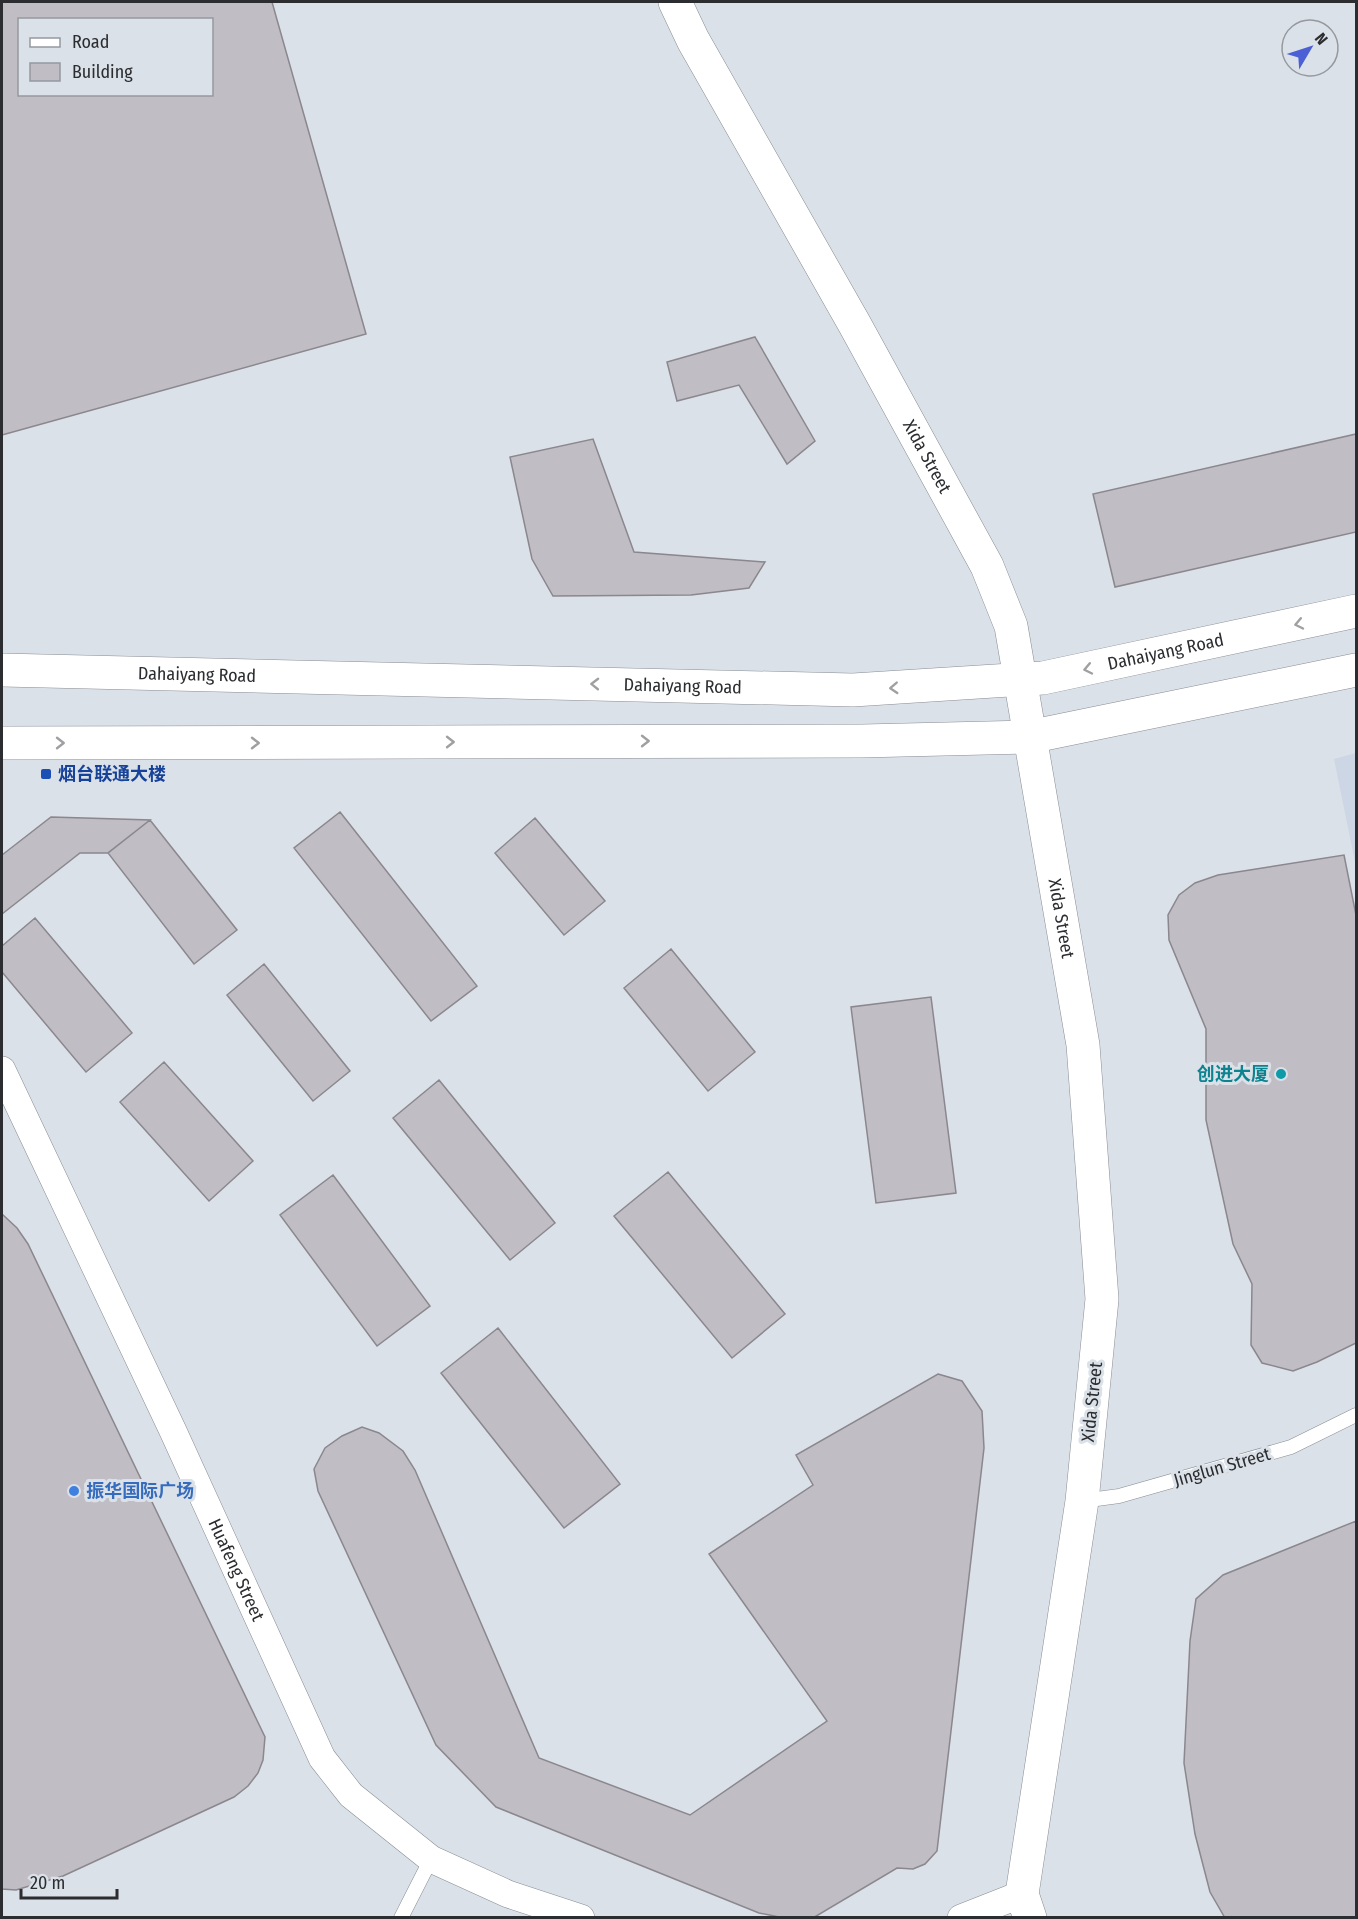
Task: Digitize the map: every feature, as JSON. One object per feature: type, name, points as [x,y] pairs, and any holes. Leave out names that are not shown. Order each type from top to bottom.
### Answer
[{"type":"main road","name":"Xida Street","points":[[675,2],[693,40],[849,315],[987,566],[1011,626],[1083,1045],[1102,1299],[1082,1501],[1026,1906]]},
{"type":"main road","name":"Dahaiyang Road","points":[[2,670],[853,690],[1019,681],[1054,676],[1356,611]]},
{"type":"main road","points":[[2,743],[838,741],[1029,737],[1356,670]]},
{"type":"street","name":"Huafeng Street","points":[[2,1070],[168,1420],[322,1758],[351,1795],[431,1859],[508,1894],[581,1917]]},
{"type":"street","points":[[961,1917],[1026,1906]]},
{"type":"lane","name":"Jinglun Street","points":[[1082,1501],[1119,1496],[1292,1447],[1356,1415]]},
{"type":"lane","points":[[401,1917],[431,1859]]},
{"type":"shaded area","points":[[1356,753],[1356,867],[1334,759]]},
{"type":"building","points":[[2,2],[272,2],[366,334],[2,435]]},
{"type":"building","points":[[755,337],[815,441],[787,464],[739,385],[677,401],[667,362]]},
{"type":"building","points":[[1356,434],[1356,532],[1115,587],[1093,494]]},
{"type":"building","points":[[593,439],[634,552],[765,562],[749,588],[691,595],[553,596],[532,559],[510,457]]},
{"type":"building","points":[[340,812],[477,986],[431,1021],[294,848]]},
{"type":"building","points":[[51,817],[150,820],[108,853],[80,853],[2,914],[2,855]]},
{"type":"building","points":[[535,818],[605,901],[564,935],[495,853]]},
{"type":"building","points":[[150,820],[237,930],[194,964],[108,853]]},
{"type":"building","name":"创进大厦","points":[[1344,855],[1356,915],[1356,1343],[1293,1371],[1262,1363],[1251,1345],[1252,1284],[1233,1244],[1206,1120],[1206,1029],[1169,940],[1168,915],[1179,895],[1195,883],[1218,875]]},
{"type":"building","points":[[35,918],[132,1033],[86,1072],[2,972],[2,946]]},
{"type":"building","points":[[671,949],[755,1052],[708,1091],[624,988]]},
{"type":"building","points":[[264,964],[350,1071],[313,1101],[227,995]]},
{"type":"building","points":[[931,997],[956,1193],[876,1203],[851,1007]]},
{"type":"building","points":[[164,1062],[253,1161],[209,1201],[120,1102]]},
{"type":"building","points":[[439,1080],[555,1223],[510,1260],[393,1118]]},
{"type":"building","points":[[668,1172],[785,1314],[732,1358],[614,1216]]},
{"type":"building","points":[[333,1175],[430,1306],[377,1346],[280,1215]]},
{"type":"building","name":"振华国际广场","points":[[2,1214],[17,1228],[28,1244],[265,1737],[263,1760],[258,1773],[248,1786],[234,1797],[63,1876],[16,1890],[2,1889]]},
{"type":"building","points":[[498,1328],[620,1484],[564,1528],[441,1373]]},
{"type":"building","points":[[938,1374],[962,1381],[982,1411],[984,1448],[937,1851],[925,1864],[913,1869],[897,1868],[813,1918],[784,1918],[759,1913],[496,1807],[436,1745],[318,1491],[314,1469],[325,1448],[342,1436],[362,1427],[379,1433],[403,1451],[415,1470],[539,1758],[690,1815],[827,1721],[709,1554],[813,1485],[796,1455]]},
{"type":"building","points":[[1356,1521],[1356,1918],[1225,1918],[1210,1892],[1195,1834],[1184,1763],[1190,1641],[1196,1599],[1223,1575]]},
{"type":"place","name":"烟台联通大楼","points":[[46,774]]},
{"type":"place","name":"创进大厦","points":[[1281,1074]]},
{"type":"place","name":"振华国际广场","points":[[74,1491]]}]
